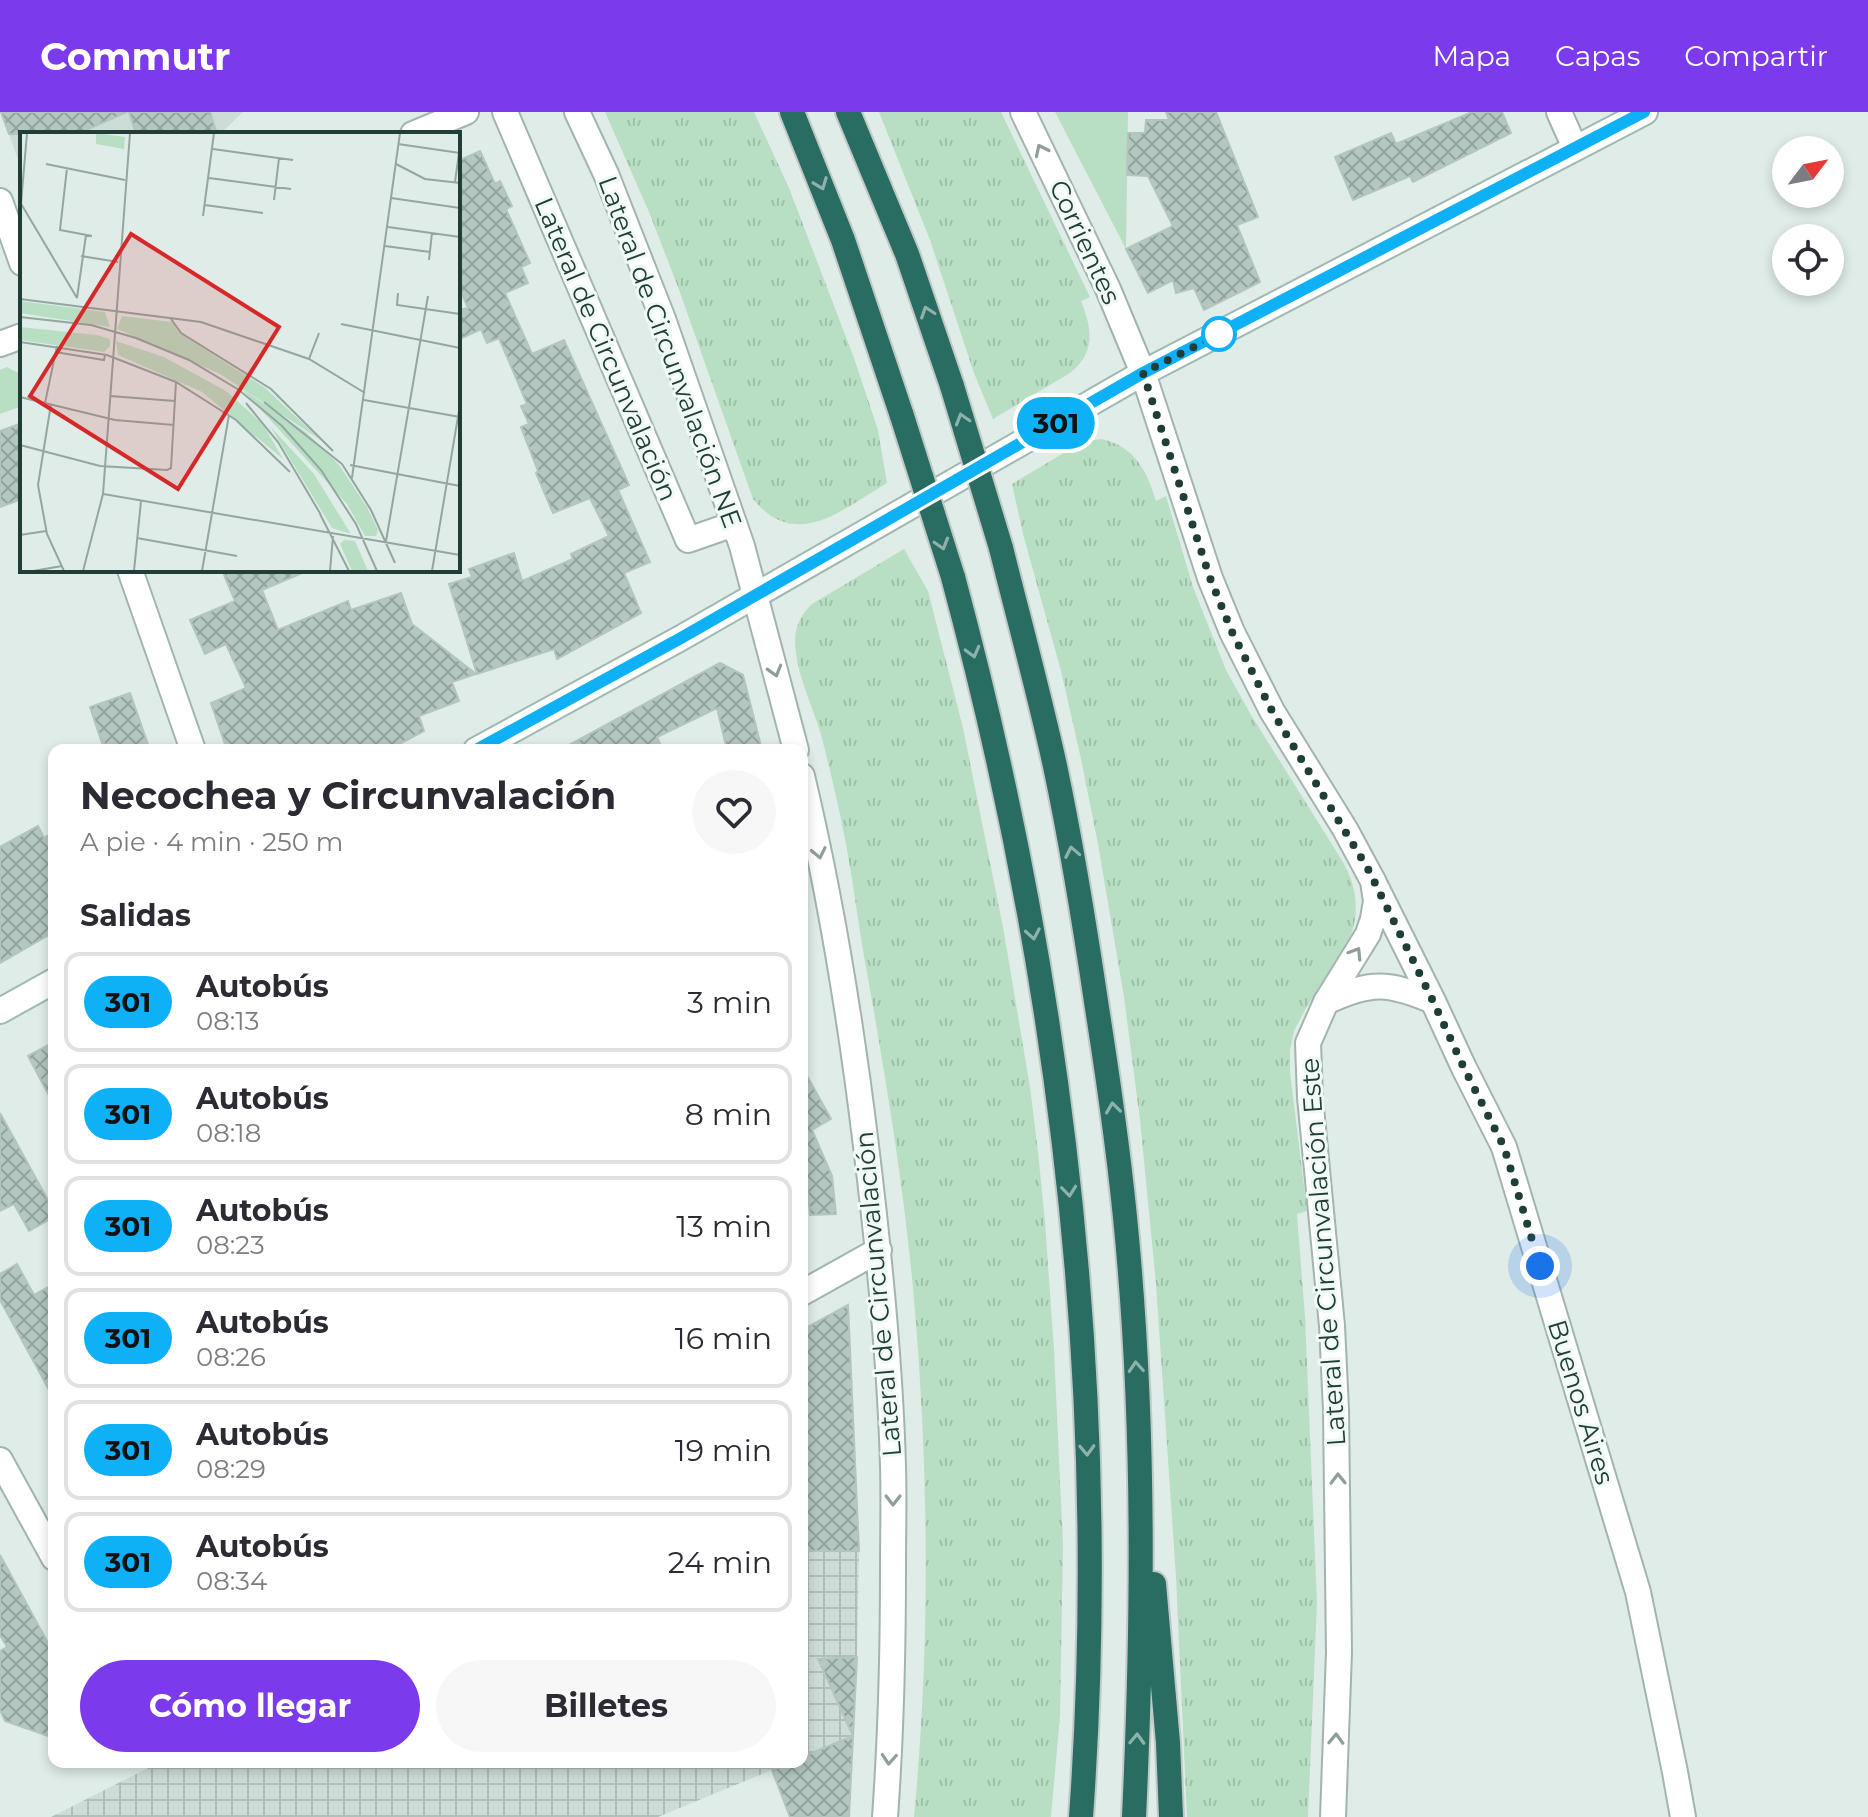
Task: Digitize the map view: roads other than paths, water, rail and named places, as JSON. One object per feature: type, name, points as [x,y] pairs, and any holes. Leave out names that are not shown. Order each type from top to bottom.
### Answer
[{"type":"highway","points":[[792,112],[843,240],[953,577],[991,728],[1028,903],[1046,1009],[1070,1198],[1086,1416],[1090,1565],[1081,1817]]},
{"type":"highway","points":[[848,112],[907,254],[952,386],[1001,548],[1055,765],[1085,922],[1110,1090],[1127,1239],[1139,1420],[1162,1660],[1171,1817]]},
{"type":"highway","points":[[1134,1817],[1141,1572],[1139,1420]]},
{"type":"street","points":[[418,132],[466,112]]},
{"type":"street","name":"Lateral de Circunvalación","points":[[505,112],[688,540],[734,524]]},
{"type":"street","name":"Lateral de Circunvalación NE","points":[[577,112],[606,174],[663,319],[756,595]]},
{"type":"street","name":"Corrientes","points":[[1023,112],[1108,289],[1143,373]]},
{"type":"street","points":[[1559,112],[1575,148]]},
{"type":"street","points":[[487,744],[681,638],[1143,373],[1645,112]]},
{"type":"street","points":[[0,201],[20,257]]},
{"type":"street","points":[[0,344],[20,337]]},
{"type":"street","name":"Lateral de Circunvalación Este","points":[[1143,373],[1210,578],[1232,632],[1272,711],[1345,829],[1373,881],[1376,901],[1368,934],[1326,1002],[1308,1043],[1307,1057],[1332,1326],[1336,1410],[1339,1652],[1333,1817]]},
{"type":"street","points":[[131,572],[191,744]]},
{"type":"street","points":[[756,595],[794,744]]},
{"type":"street","name":"Lateral de Circunvalación","points":[[808,804],[838,952],[858,1078],[879,1250],[893,1467],[893,1659],[885,1817]]},
{"type":"street","name":"Buenos Aires","points":[[1373,881],[1504,1147],[1638,1592],[1683,1817]]},
{"type":"street","points":[[0,1011],[48,984]]},
{"type":"street","points":[[1326,1002],[1348,992],[1377,985],[1407,990],[1433,1001]]},
{"type":"street","points":[[808,1290],[879,1250]]},
{"type":"street","points":[[0,1460],[48,1547]]}]
